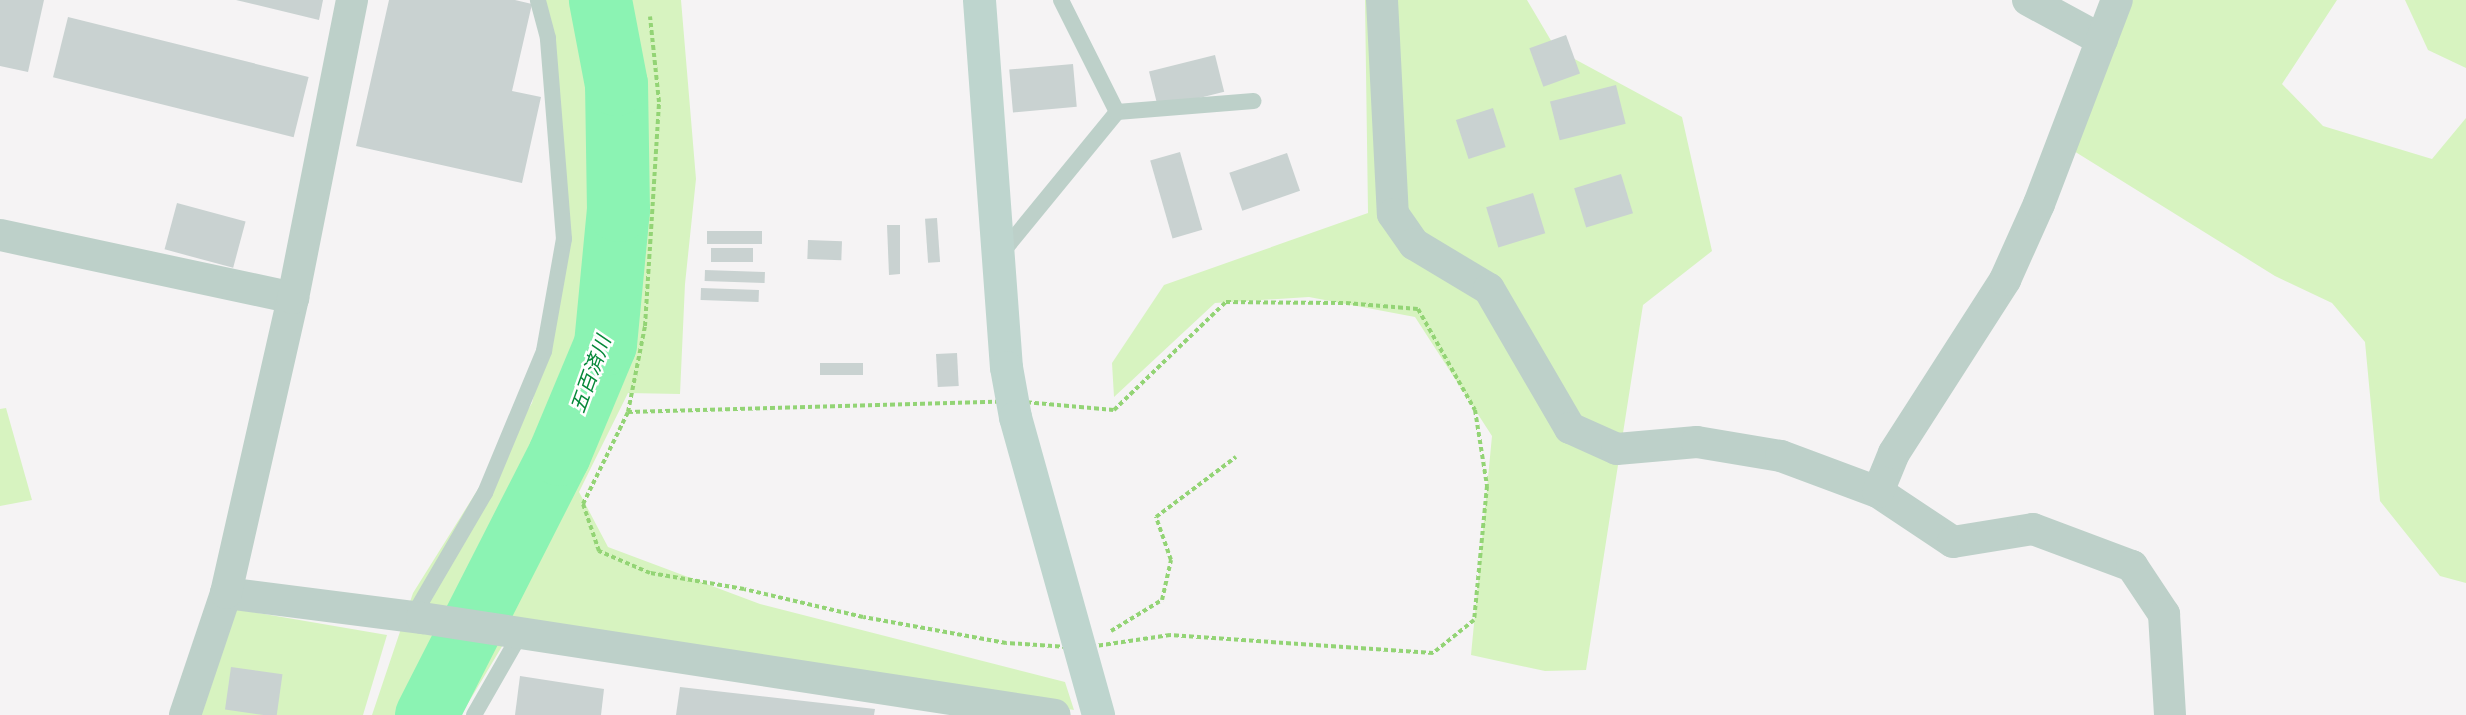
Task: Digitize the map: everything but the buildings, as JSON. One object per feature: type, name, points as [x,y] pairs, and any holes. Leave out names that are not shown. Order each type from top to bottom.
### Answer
[{"type":"street","points":[[185,715],[226,593],[293,298],[352,0]]},
{"type":"street","points":[[979,0],[998,258],[1012,401],[1082,648],[1098,715]]},
{"type":"street","points":[[1382,0],[1393,214],[1414,244],[1489,289],[1570,428],[1617,449],[1697,442],[1781,456],[1878,492],[1953,542],[2033,529],[2132,566],[2164,614],[2170,715]]},
{"type":"street","points":[[2028,0],[2102,40]]},
{"type":"street","points":[[1878,492],[1894,453],[2005,280],[2117,0]]},
{"type":"street","points":[[0,235],[293,298]]},
{"type":"street","points":[[226,593],[418,617],[1055,715]]},
{"type":"lane","points":[[418,617],[485,493],[544,351],[564,239],[548,38],[538,0]]},
{"type":"lane","points":[[1061,0],[1117,112]]},
{"type":"lane","points":[[998,258],[1117,112],[1254,101]]},
{"type":"lane","points":[[474,715],[534,635]]},
{"type":"path","points":[[628,412],[1012,401],[1114,410],[1226,302],[1346,303],[1418,309],[1475,410],[1487,486],[1474,621],[1433,653],[1170,635],[1082,648],[1006,643],[863,617],[744,588],[650,573],[599,551],[583,504],[628,412],[645,327],[659,102],[650,16]]},
{"type":"path","points":[[1082,648],[1162,600],[1171,560],[1156,517],[1236,457]]},
{"type":"green space","points":[[539,0],[681,0],[696,179],[685,284],[680,394],[628,393],[579,492],[608,547],[760,604],[1065,682],[1074,710],[519,618],[461,715],[372,715],[413,593],[532,403],[557,302],[558,84]]},
{"type":"green space","points":[[1365,0],[1527,0],[1556,49],[1682,117],[1712,251],[1643,305],[1586,670],[1545,671],[1471,655],[1492,436],[1415,317],[1309,297],[1215,303],[1114,397],[1112,363],[1164,285],[1368,213]]},
{"type":"green space","points":[[2118,0],[2337,0],[2282,84],[2323,126],[2432,159],[2466,118],[2466,583],[2440,576],[2380,501],[2365,342],[2332,303],[2275,276],[2061,143]]},
{"type":"green space","points":[[2405,0],[2466,0],[2466,68],[2428,50]]},
{"type":"green space","points":[[6,408],[32,500],[0,506],[0,409]]},
{"type":"green space","points":[[235,609],[387,635],[363,715],[198,715]]},
{"type":"waterway","name":"五百済川","points":[[426,715],[559,454],[605,344],[618,210],[616,84],[600,0]]}]
